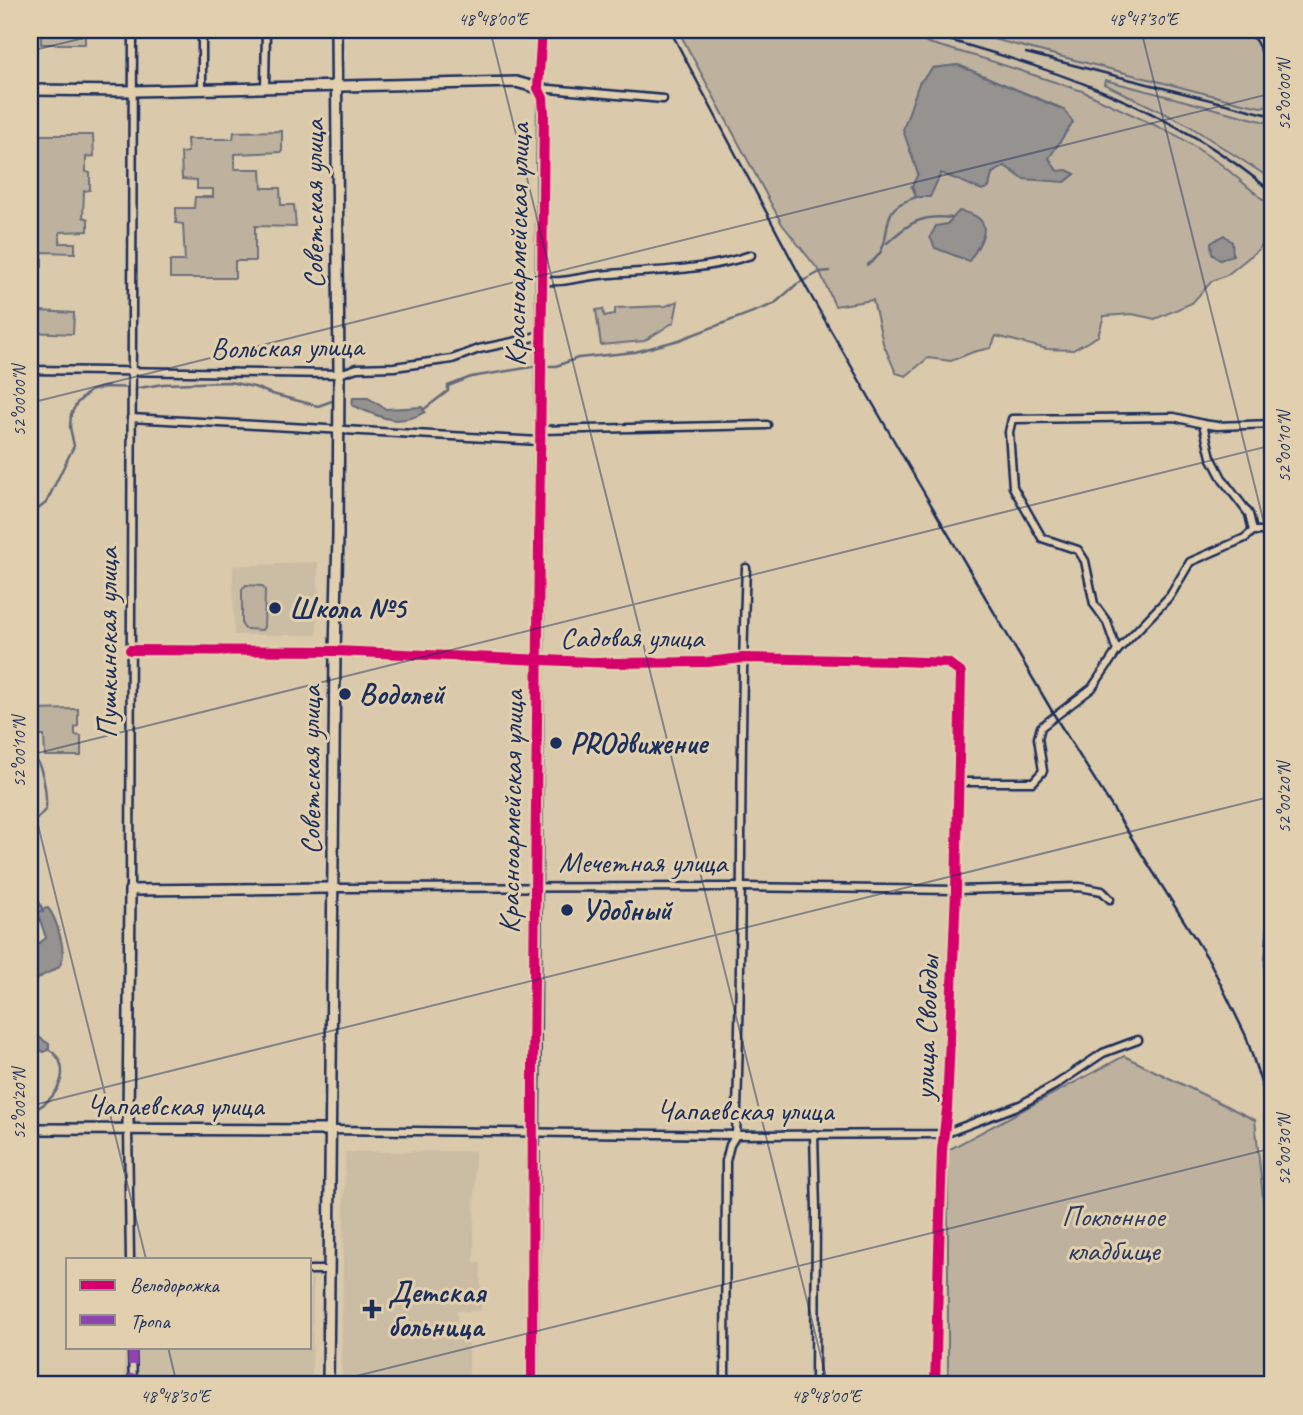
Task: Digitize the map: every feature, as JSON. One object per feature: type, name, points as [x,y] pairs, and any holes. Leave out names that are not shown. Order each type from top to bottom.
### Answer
[{"type":"street","name":"Пушкинская улица","points":[[130,1258],[128,1128],[133,30]]},
{"type":"street","points":[[202,30],[202,89]]},
{"type":"street","points":[[265,87],[266,30]]},
{"type":"street","name":"Советская улица","points":[[328,1385],[339,374],[336,30]]},
{"type":"street","name":"Красноармейская улица","points":[[532,1385],[544,113],[543,98],[538,88],[542,30]]},
{"type":"street","points":[[1251,30],[1259,38],[1273,65]]},
{"type":"street","points":[[30,90],[516,82],[538,88],[663,99]]},
{"type":"street","points":[[541,280],[561,283],[581,277],[638,271],[673,272],[734,261],[751,255]]},
{"type":"street","name":"Вольская улица","points":[[30,370],[339,374],[357,369],[452,359],[540,338]]},
{"type":"street","points":[[1117,651],[1107,622],[1094,604],[1085,561],[1078,550],[1042,538],[1013,487],[1009,432],[1012,419],[1174,417],[1217,426],[1273,424]]},
{"type":"street","points":[[131,418],[540,441]]},
{"type":"street","points":[[1203,424],[1211,457],[1223,480],[1250,514],[1253,531]]},
{"type":"street","points":[[540,430],[767,425]]},
{"type":"street","points":[[958,782],[1033,782],[1043,771],[1038,738],[1041,726],[1092,688],[1117,651],[1170,596],[1190,562],[1245,538],[1253,531],[1273,531]]},
{"type":"street","points":[[724,1385],[726,1161],[736,1135],[740,1037],[742,658],[747,568]]},
{"type":"street","name":"Садовая улица","points":[[131,650],[335,651],[538,660],[708,662],[742,658],[947,663],[961,673]]},
{"type":"street","name":"улица Свободы","points":[[935,1385],[956,890],[961,673]]},
{"type":"street","name":"Мечетная улица","points":[[130,890],[535,887],[956,890],[1079,887],[1102,891],[1110,899]]},
{"type":"street","name":"Чапаевская улица","points":[[30,1129],[736,1135],[944,1134],[1020,1105],[1054,1086],[1103,1052],[1138,1041]]},
{"type":"street","points":[[814,1134],[815,1385]]},
{"type":"street","points":[[312,1270],[329,1270]]},
{"type":"street","points":[[132,1348],[133,1385]]},
{"type":"shaded area","points":[[883,30],[958,30],[1242,103],[1261,107],[1273,104],[1273,124],[1106,80],[1104,84],[1185,123],[1273,180],[1273,208],[1222,165],[1178,136],[1082,91],[985,59]]},
{"type":"shaded area","points":[[958,65],[1064,110],[1073,122],[1049,158],[1057,171],[1067,170],[1075,174],[1065,182],[1023,179],[1005,166],[992,173],[989,187],[982,190],[941,173],[930,197],[916,197],[912,186],[918,174],[903,130],[919,83],[933,68]]},
{"type":"shaded area","points":[[959,211],[971,214],[983,223],[983,237],[969,261],[935,248],[930,237],[936,226],[947,224]]},
{"type":"shaded area","points":[[1224,235],[1232,242],[1233,255],[1220,260],[1212,254],[1211,243]]},
{"type":"shaded area","points":[[353,398],[368,398],[386,409],[422,407],[425,412],[406,419],[388,419],[352,405]]},
{"type":"shaded area","name":"Школа №5","points":[[318,562],[317,635],[234,635],[233,566]]},
{"type":"shaded area","points":[[48,908],[60,936],[62,960],[58,967],[40,977],[30,988],[30,950],[46,938],[38,914],[42,909]]},
{"type":"shaded area","points":[[30,1031],[49,1044],[49,1049],[44,1052],[30,1044]]},
{"type":"shaded area","points":[[475,1151],[474,1262],[481,1263],[481,1311],[457,1311],[457,1328],[469,1329],[469,1378],[442,1378],[441,1385],[341,1385],[345,1152]]},
{"type":"shaded area","points":[[313,1278],[312,1385],[124,1385],[125,1348],[312,1348]]},
{"type":"green space","points":[[41,30],[85,30],[85,44],[41,44]]},
{"type":"green space","points":[[678,30],[883,30],[985,59],[1082,91],[1178,136],[1222,165],[1273,208],[1273,228],[1258,250],[1227,275],[1212,281],[1192,303],[1155,319],[1132,314],[1104,316],[1098,336],[1073,350],[1047,349],[996,336],[991,348],[951,361],[928,358],[906,376],[896,373],[883,343],[873,300],[835,306],[820,272],[782,224]],"holes":[[[958,65],[1064,109],[1049,158],[1057,171],[1074,175],[1065,182],[1005,166],[992,173],[989,187],[941,173],[912,186],[919,175],[933,68]]]},
{"type":"green space","points":[[958,30],[1273,30],[1273,104],[1261,107],[1242,103]]},
{"type":"green space","points":[[1105,80],[1273,124],[1273,180],[1185,123],[1104,84]]},
{"type":"green space","points":[[282,131],[282,152],[235,154],[235,169],[261,169],[262,188],[280,188],[281,205],[294,205],[296,227],[255,226],[255,261],[235,261],[235,278],[170,278],[170,261],[185,261],[183,224],[176,223],[176,208],[194,208],[195,197],[213,197],[213,189],[197,189],[197,180],[182,179],[181,153],[188,152],[187,139],[233,139],[234,132]]},
{"type":"green space","points":[[30,135],[93,135],[94,156],[86,157],[90,190],[84,191],[83,217],[88,219],[88,231],[60,232],[60,243],[75,243],[75,253],[42,252],[42,267],[36,268],[39,311],[74,313],[73,334],[30,332]]},
{"type":"green space","points":[[678,301],[674,322],[644,341],[601,345],[596,310],[603,309],[604,316],[615,314],[615,308],[666,306]]},
{"type":"green space","points":[[246,585],[262,586],[265,590],[262,630],[245,629],[242,625],[242,589]]},
{"type":"green space","points":[[78,709],[75,735],[81,736],[81,756],[45,756],[44,736],[32,736],[32,710]]},
{"type":"green space","name":"Поклонное кладбище","points":[[1124,1056],[1255,1120],[1273,1295],[1273,1385],[948,1385],[948,1150]]},
{"type":"waterway","points":[[867,265],[881,251],[893,210],[916,197]]},
{"type":"waterway","points":[[887,243],[916,222],[932,217],[952,218]]},
{"type":"waterway","points":[[544,366],[556,366],[578,358],[635,352],[679,340],[774,304],[797,284],[820,272],[830,271]]},
{"type":"waterway","points":[[423,410],[448,391],[448,386],[471,377],[538,366]]},
{"type":"waterway","points":[[30,515],[46,503],[74,446],[70,427],[71,414],[77,403],[90,391],[105,387],[139,388],[163,384],[229,382],[318,406],[332,401]]},
{"type":"waterway","points":[[30,751],[41,770],[46,802],[46,809],[30,826]]},
{"type":"waterway","points":[[30,881],[43,911]]},
{"type":"waterway","points":[[30,1111],[48,1101],[60,1084],[61,1065],[57,1056],[48,1049]]},
{"type":"railway","points":[[670,30],[807,289],[916,479],[1059,723],[1210,962],[1246,1036],[1273,1120]]},
{"type":"railway","points":[[912,30],[1008,57],[1103,91],[1192,135],[1273,193]]},
{"type":"railway","points":[[1026,53],[1273,116]]},
{"type":"railway","points":[[1273,886],[1265,974],[1266,1019],[1273,1062]]},
{"type":"marked path","points":[[132,1348],[133,1385]]},
{"type":"cycle path","points":[[532,1385],[544,113],[543,98],[538,88],[542,30]]},
{"type":"cycle path","points":[[130,650],[335,651],[613,663],[708,662],[742,658],[899,661],[948,663],[961,673],[956,890],[947,1109],[942,1150],[935,1385]]},
{"type":"place","name":"Школа №5","points":[[275,608]]},
{"type":"place","name":"Водолей","points":[[345,694]]},
{"type":"place","name":"PROдвижение","points":[[556,743]]},
{"type":"place","name":"Удобный","points":[[567,910]]},
{"type":"place","name":"Детская больница","points":[[372,1309]]}]
